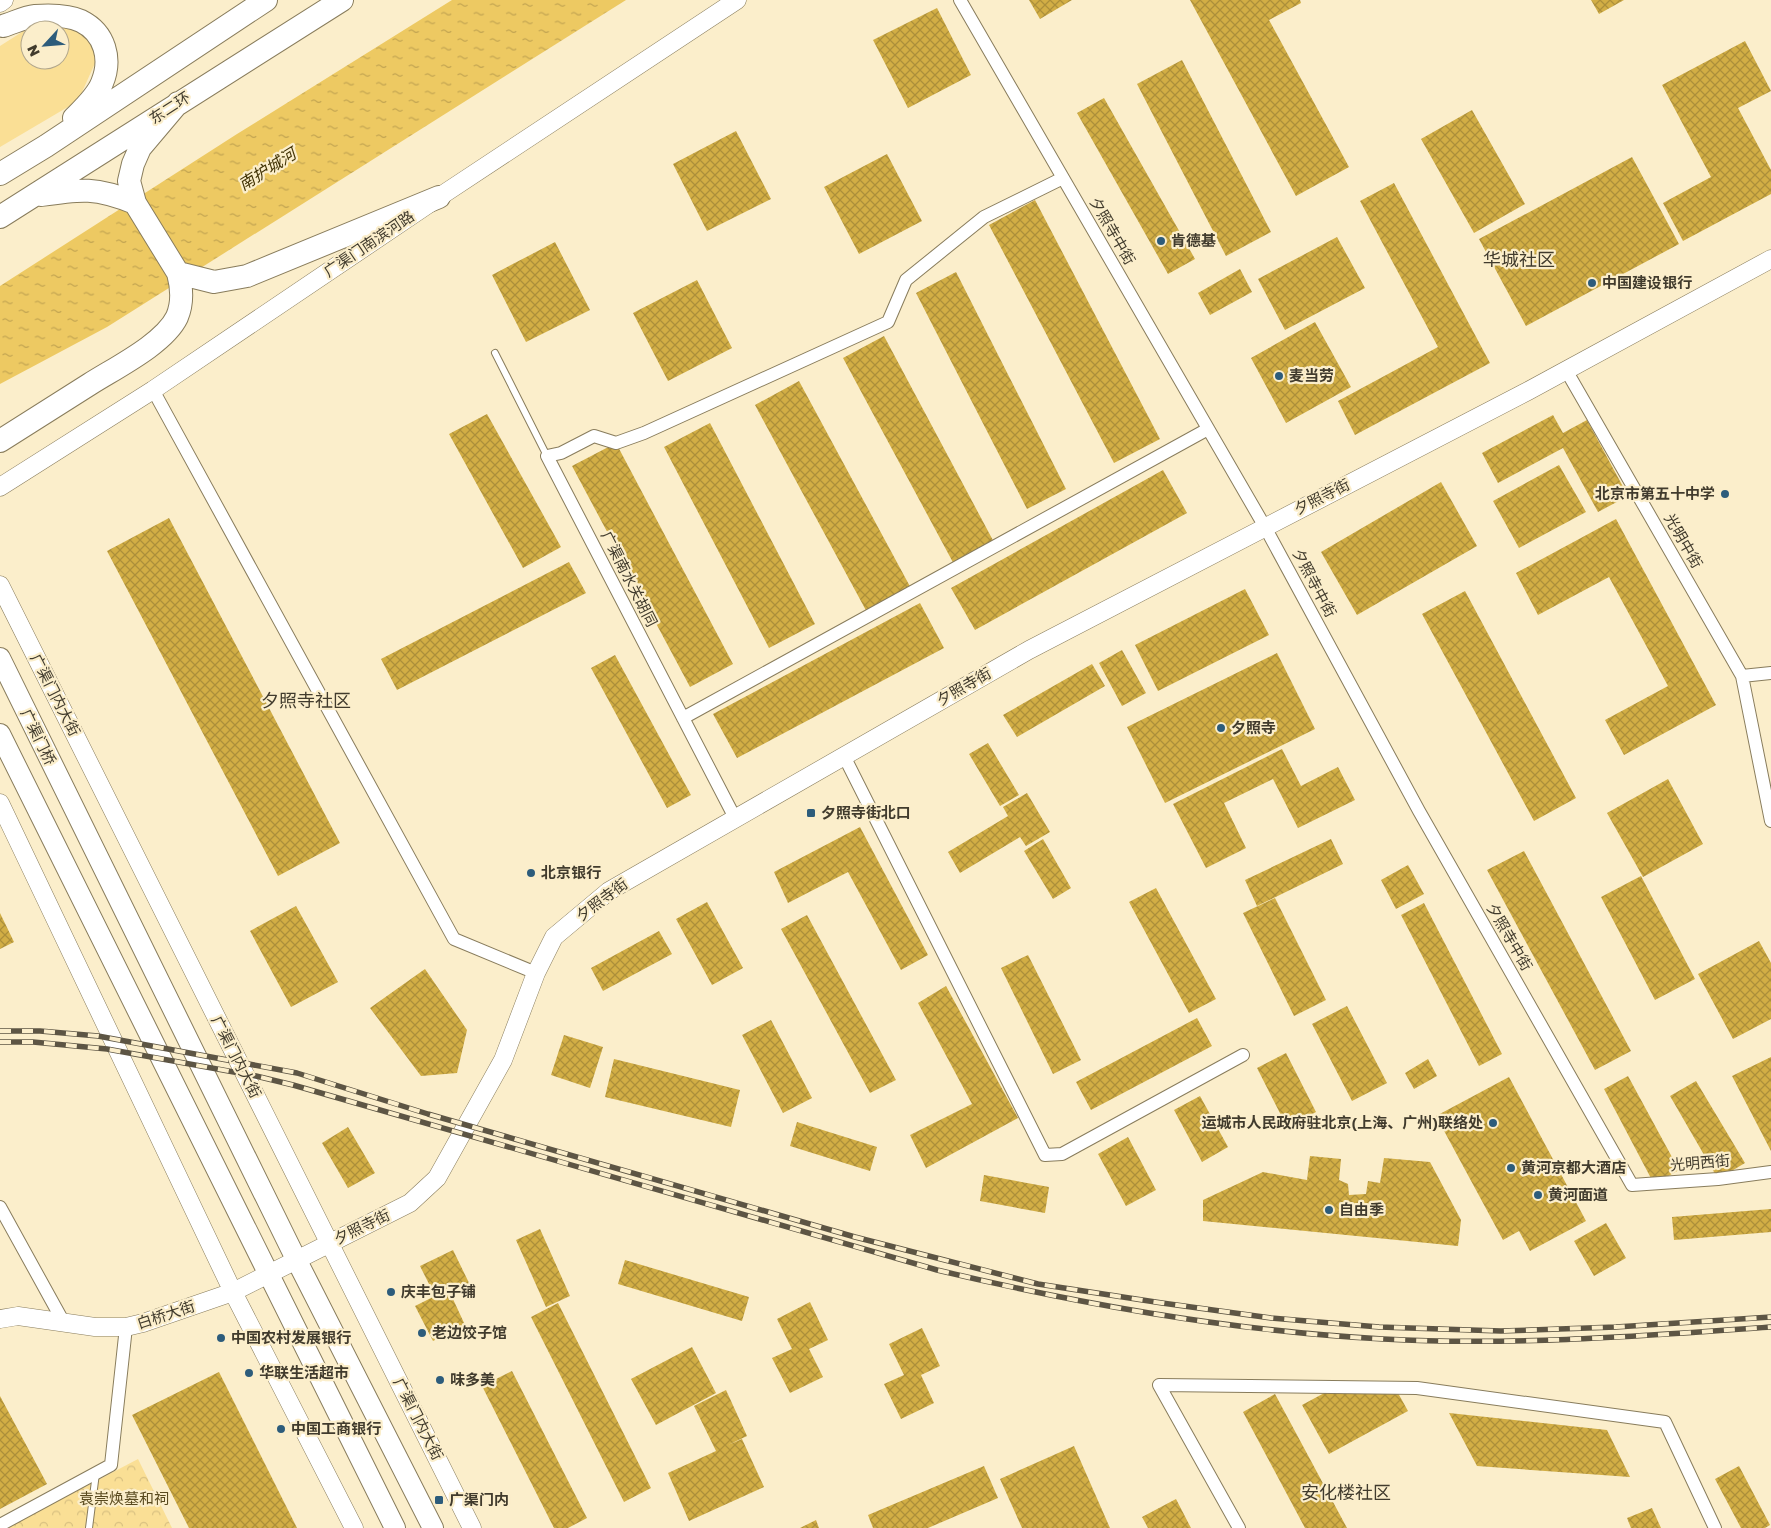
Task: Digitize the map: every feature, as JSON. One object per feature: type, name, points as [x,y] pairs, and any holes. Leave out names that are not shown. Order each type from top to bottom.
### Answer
[{"type":"highway","points":[[1,27],[32,0]]},
{"type":"highway","points":[[0,174],[46,146],[266,0]]},
{"type":"highway","name":"东二环","points":[[0,217],[342,0]]},
{"type":"highway","points":[[1,27],[34,16],[66,18],[80,21],[97,33],[104,48],[108,64],[102,84],[86,106],[46,146]]},
{"type":"highway","points":[[0,441],[158,341],[169,330],[177,317],[182,300],[178,273],[135,203],[129,181],[133,164],[140,148],[178,103]]},
{"type":"highway","points":[[32,196],[94,190],[135,203]]},
{"type":"highway","points":[[178,273],[214,282],[247,276],[439,197]]},
{"type":"main road","name":"广渠门桥","points":[[0,658],[296,1259]]},
{"type":"main road","points":[[0,734],[395,1528]]},
{"type":"main road","points":[[296,1259],[433,1528]]},
{"type":"street","points":[[0,3],[4,0]]},
{"type":"street","name":"广渠门南滨河路","points":[[0,487],[153,390],[439,197],[737,0]]},
{"type":"street","name":"夕照寺中街","points":[[960,0],[1265,527],[1419,812],[1632,1185]]},
{"type":"street","points":[[547,456],[561,453],[594,436],[616,443],[644,433],[888,322],[906,280],[984,217],[1063,178]]},
{"type":"street","name":"夕照寺街","points":[[267,1273],[410,1203],[437,1178],[504,1060],[536,973],[554,938],[609,891],[1029,650],[1566,370],[1771,259]]},
{"type":"street","name":"光明中街","points":[[1566,370],[1742,676],[1771,821]]},
{"type":"street","points":[[153,390],[454,938],[536,973]]},
{"type":"street","points":[[683,718],[1208,429]]},
{"type":"street","name":"广渠南水关胡同","points":[[547,456],[735,818]]},
{"type":"street","name":"广渠门内大街","points":[[0,585],[472,1528]]},
{"type":"street","points":[[1742,676],[1771,673]]},
{"type":"street","points":[[844,756],[1045,1155],[1062,1154],[1243,1055]]},
{"type":"street","points":[[0,804],[233,1292],[354,1528]]},
{"type":"street","name":"光明西街","points":[[1632,1185],[1718,1179],[1771,1172]]},
{"type":"street","points":[[0,1207],[64,1323]]},
{"type":"street","name":"白桥大街","points":[[0,1318],[18,1316],[95,1327],[126,1326],[164,1317],[233,1292],[267,1273]]},
{"type":"street","points":[[0,1525],[111,1465],[126,1326]]},
{"type":"street","points":[[1239,1528],[1159,1384],[1417,1388],[1665,1422],[1715,1528]]},
{"type":"lane","name":"广渠南水关胡同","points":[[495,353],[547,456]]},
{"type":"lane","points":[[89,1528],[96,1473]]},
{"type":"green space","points":[[70,24],[90,40],[96,61],[78,101],[0,147],[0,46],[20,33],[20,70],[70,70]]},
{"type":"green space","name":"袁崇焕墓和祠","points":[[138,1459],[172,1528],[7,1528]]},
{"type":"water","name":"南护城河","points":[[452,0],[626,0],[107,327],[0,384],[0,286],[237,134]]},
{"type":"building","points":[[1029,0],[1072,0],[1040,19]]},
{"type":"building","points":[[1190,0],[1300,0],[1301,3],[1269,20],[1349,167],[1296,196]]},
{"type":"building","points":[[1591,0],[1624,0],[1599,14]]},
{"type":"building","points":[[937,8],[971,75],[908,108],[873,40]]},
{"type":"building","points":[[1745,41],[1771,91],[1738,108],[1771,170],[1771,194],[1683,241],[1663,203],[1711,177],[1662,85]]},
{"type":"building","points":[[1182,60],[1271,232],[1226,256],[1137,84]]},
{"type":"building","points":[[1104,98],[1195,259],[1168,274],[1077,113]]},
{"type":"building","points":[[1472,110],[1525,204],[1474,233],[1421,139]]},
{"type":"building","points":[[736,131],[771,199],[707,231],[673,164]]},
{"type":"building","points":[[887,154],[922,221],[859,254],[824,187]]},
{"type":"building","points":[[1632,157],[1679,244],[1526,326],[1479,239]]},
{"type":"building","points":[[1394,183],[1490,363],[1355,435],[1338,401],[1438,347],[1360,201]]},
{"type":"building","points":[[1035,200],[1160,439],[1114,463],[989,225]]},
{"type":"building","points":[[1337,237],[1365,288],[1285,330],[1258,279]]},
{"type":"building","points":[[555,242],[590,310],[526,342],[492,275]]},
{"type":"building","points":[[1240,269],[1252,292],[1210,315],[1198,293]]},
{"type":"building","points":[[956,272],[1066,489],[1027,509],[916,293]]},
{"type":"building","points":[[697,280],[732,348],[668,381],[633,313]]},
{"type":"building","points":[[1315,322],[1351,387],[1286,423],[1251,358]]},
{"type":"building","points":[[884,336],[996,546],[956,568],[843,358]]},
{"type":"building","points":[[799,381],[913,592],[869,616],[755,405]]},
{"type":"building","points":[[487,414],[561,547],[523,568],[449,434]]},
{"type":"building","points":[[1553,415],[1563,433],[1587,420],[1628,496],[1598,512],[1563,448],[1498,483],[1482,453]]},
{"type":"building","points":[[710,423],[815,624],[769,648],[664,447]]},
{"type":"building","points":[[616,443],[733,664],[690,687],[572,466]]},
{"type":"building","points":[[1559,465],[1586,512],[1519,548],[1493,501]]},
{"type":"building","points":[[1163,470],[1187,513],[975,630],[951,588]]},
{"type":"building","points":[[1441,482],[1477,546],[1357,615],[1321,552]]},
{"type":"building","points":[[169,518],[340,843],[278,876],[107,551]]},
{"type":"building","points":[[1616,519],[1716,705],[1624,755],[1605,720],[1668,686],[1609,577],[1538,615],[1516,573]]},
{"type":"building","points":[[569,562],[586,593],[397,690],[381,659]]},
{"type":"building","points":[[1245,589],[1269,635],[1158,691],[1135,645]]},
{"type":"building","points":[[1465,591],[1576,798],[1534,821],[1422,614]]},
{"type":"building","points":[[920,603],[944,648],[737,758],[713,714]]},
{"type":"building","points":[[1122,650],[1146,693],[1122,706],[1099,663]]},
{"type":"building","name":"夕照寺","points":[[1277,653],[1315,729],[1165,803],[1127,727]]},
{"type":"building","points":[[615,655],[691,795],[667,808],[591,668]]},
{"type":"building","points":[[1092,664],[1105,686],[1017,737],[1003,715]]},
{"type":"building","points":[[988,743],[1019,795],[1000,806],[969,754]]},
{"type":"building","points":[[1282,749],[1301,786],[1338,767],[1355,800],[1298,828],[1273,779],[1224,803],[1246,848],[1206,868],[1173,804]]},
{"type":"building","points":[[1668,779],[1703,844],[1643,877],[1607,813]]},
{"type":"building","points":[[1027,793],[1050,832],[1026,846],[1020,837],[960,873],[948,852],[1008,816],[1003,807]]},
{"type":"building","points":[[860,827],[928,955],[901,970],[848,872],[788,903],[774,872]]},
{"type":"building","points":[[1043,839],[1071,888],[1053,899],[1024,851]]},
{"type":"building","points":[[1331,839],[1343,864],[1257,906],[1245,880]]},
{"type":"building","points":[[1524,851],[1631,1051],[1595,1070],[1487,870]]},
{"type":"building","points":[[1408,865],[1424,894],[1396,909],[1381,880]]},
{"type":"building","points":[[1641,876],[1695,979],[1655,1000],[1601,897]]},
{"type":"building","points":[[1156,888],[1216,999],[1189,1013],[1129,902]]},
{"type":"building","points":[[1275,898],[1326,1000],[1294,1016],[1243,913]]},
{"type":"building","points":[[707,902],[743,968],[712,985],[676,919]]},
{"type":"building","points":[[1424,903],[1502,1054],[1479,1066],[1401,915]]},
{"type":"building","points":[[296,906],[338,982],[291,1007],[250,931]]},
{"type":"building","points":[[0,913],[14,942],[0,949]]},
{"type":"building","points":[[807,915],[896,1080],[870,1093],[781,929]]},
{"type":"building","points":[[659,931],[672,954],[603,991],[591,968]]},
{"type":"building","points":[[1759,941],[1771,963],[1771,1019],[1733,1039],[1698,974]]},
{"type":"building","points":[[1028,955],[1081,1060],[1053,1074],[1001,968]]},
{"type":"building","points":[[425,969],[467,1030],[457,1073],[421,1076],[370,1008]]},
{"type":"building","points":[[946,986],[1018,1118],[926,1168],[910,1135],[972,1104],[918,1003]]},
{"type":"building","points":[[1347,1006],[1387,1083],[1352,1101],[1312,1024]]},
{"type":"building","points":[[1197,1018],[1212,1046],[1091,1110],[1076,1082]]},
{"type":"building","points":[[771,1020],[812,1098],[783,1113],[742,1035]]},
{"type":"building","points":[[564,1035],[603,1047],[590,1088],[551,1075]]},
{"type":"building","points":[[1286,1053],[1316,1112],[1287,1127],[1257,1068]]},
{"type":"building","points":[[1771,1057],[1771,1151],[1732,1076]]},
{"type":"building","points":[[614,1059],[740,1090],[731,1127],[605,1097]]},
{"type":"building","points":[[1428,1059],[1437,1076],[1414,1089],[1405,1073]]},
{"type":"building","points":[[1628,1076],[1679,1170],[1654,1184],[1604,1089]]},
{"type":"building","name":"黄河京都大酒店","points":[[1509,1077],[1586,1221],[1530,1251],[1519,1231],[1503,1240],[1436,1116]]},
{"type":"building","points":[[1696,1081],[1745,1163],[1718,1179],[1670,1096]]},
{"type":"building","points":[[1200,1096],[1228,1147],[1202,1162],[1174,1110]]},
{"type":"building","points":[[797,1122],[877,1147],[870,1171],[790,1146]]},
{"type":"building","points":[[348,1127],[375,1173],[348,1188],[322,1143]]},
{"type":"building","points":[[1128,1137],[1156,1190],[1126,1206],[1098,1154]]},
{"type":"building","name":"自由季","points":[[1310,1156],[1341,1159],[1339,1180],[1348,1184],[1349,1195],[1366,1194],[1368,1181],[1380,1183],[1384,1158],[1430,1162],[1461,1220],[1458,1246],[1203,1221],[1203,1200],[1263,1172],[1307,1180]]},
{"type":"building","points":[[984,1175],[1049,1187],[1045,1213],[980,1201]]},
{"type":"building","points":[[1771,1209],[1771,1232],[1674,1240],[1672,1217]]},
{"type":"building","points":[[1606,1223],[1626,1258],[1594,1276],[1574,1241]]},
{"type":"building","points":[[540,1229],[570,1296],[546,1307],[516,1240]]},
{"type":"building","points":[[453,1250],[471,1287],[452,1297],[465,1325],[433,1341],[415,1306],[435,1296],[420,1266]]},
{"type":"building","points":[[625,1260],[749,1297],[742,1321],[618,1284]]},
{"type":"building","points":[[810,1302],[828,1340],[809,1349],[823,1377],[790,1393],[772,1358],[792,1349],[777,1319]]},
{"type":"building","points":[[558,1303],[651,1488],[624,1502],[531,1317]]},
{"type":"building","points":[[922,1328],[940,1366],[921,1375],[934,1403],[901,1419],[884,1384],[904,1375],[889,1344]]},
{"type":"building","points":[[692,1347],[716,1393],[656,1425],[631,1379]]},
{"type":"building","points":[[512,1371],[587,1518],[568,1528],[554,1528],[482,1386]]},
{"type":"building","points":[[219,1372],[297,1528],[189,1528],[132,1415]]},
{"type":"building","points":[[726,1390],[747,1436],[728,1445],[742,1439],[764,1487],[689,1521],[668,1473],[716,1451],[694,1406]]},
{"type":"building","points":[[1328,1391],[1398,1393],[1408,1411],[1329,1454],[1302,1405]]},
{"type":"building","points":[[1275,1394],[1347,1528],[1305,1528],[1243,1412]]},
{"type":"building","points":[[0,1396],[47,1484],[0,1509]]},
{"type":"building","points":[[1449,1413],[1607,1430],[1630,1477],[1477,1466]]},
{"type":"building","points":[[1074,1446],[1110,1528],[1022,1528],[1000,1479]]},
{"type":"building","points":[[984,1466],[998,1498],[928,1528],[873,1528],[868,1515]]},
{"type":"building","points":[[1739,1466],[1770,1525],[1765,1528],[1741,1528],[1715,1479]]},
{"type":"building","points":[[1176,1499],[1191,1528],[1148,1528],[1142,1517]]},
{"type":"building","points":[[1652,1508],[1661,1528],[1631,1528],[1627,1518]]},
{"type":"building","points":[[816,1520],[819,1528],[800,1528]]},
{"type":"railway","points":[[0,1031],[40,1031],[98,1036],[297,1073],[428,1114],[855,1237],[1038,1284],[1271,1318],[1379,1327],[1501,1331],[1616,1327],[1771,1317]]},
{"type":"railway","points":[[0,1042],[33,1042],[107,1049],[256,1076],[937,1270],[992,1283],[1158,1315],[1270,1330],[1432,1341],[1529,1341],[1771,1327]]},
{"type":"place","name":"肯德基","points":[[1161,241]]},
{"type":"place","name":"中国建设银行","points":[[1592,283]]},
{"type":"place","name":"麦当劳","points":[[1279,376]]},
{"type":"place","name":"北京市第五十中学","points":[[1725,494]]},
{"type":"place","name":"夕照寺","points":[[1221,728]]},
{"type":"place","name":"夕照寺街北口","points":[[811,813]]},
{"type":"place","name":"北京银行","points":[[531,873]]},
{"type":"place","name":"运城市人民政府驻北京(上海、广州)联络处","points":[[1493,1123]]},
{"type":"place","name":"黄河京都大酒店","points":[[1511,1168]]},
{"type":"place","name":"黄河面道","points":[[1538,1195]]},
{"type":"place","name":"自由季","points":[[1329,1210]]},
{"type":"place","name":"庆丰包子铺","points":[[391,1292]]},
{"type":"place","name":"老边饺子馆","points":[[422,1333]]},
{"type":"place","name":"中国农村发展银行","points":[[221,1338]]},
{"type":"place","name":"华联生活超市","points":[[249,1373]]},
{"type":"place","name":"味多美","points":[[440,1380]]},
{"type":"place","name":"中国工商银行","points":[[281,1429]]},
{"type":"place","name":"广渠门内","points":[[439,1500]]},
{"type":"district","name":"华城社区","points":[[1519,260]]},
{"type":"district","name":"夕照寺社区","points":[[306,701]]},
{"type":"district","name":"安化楼社区","points":[[1346,1493]]}]
